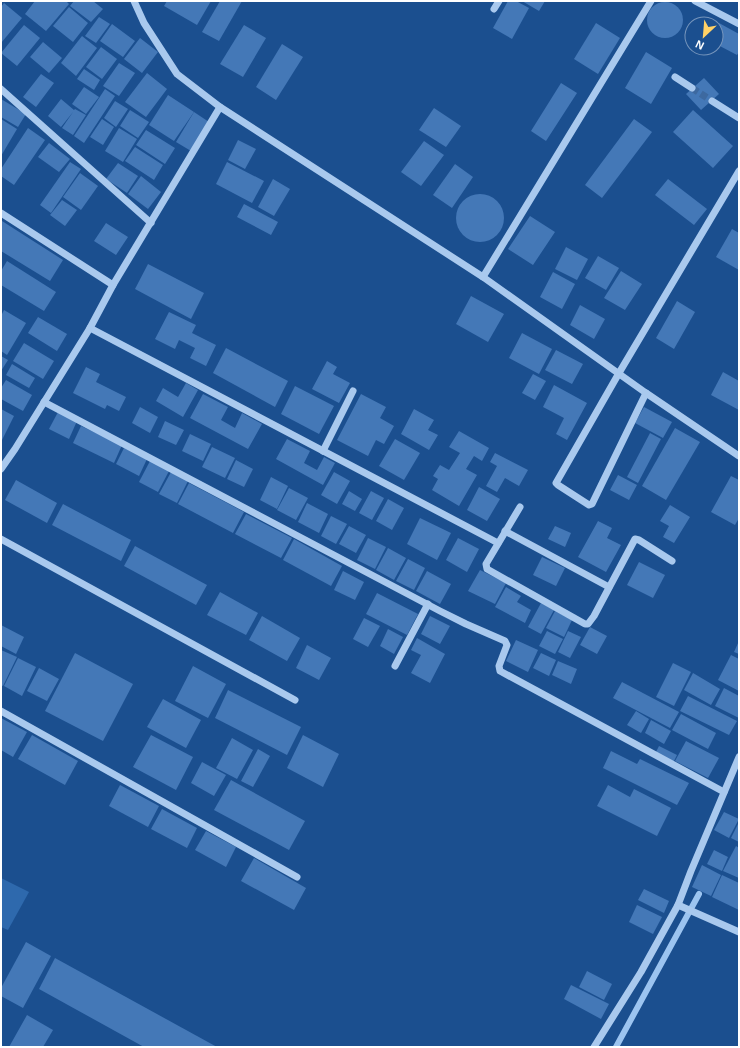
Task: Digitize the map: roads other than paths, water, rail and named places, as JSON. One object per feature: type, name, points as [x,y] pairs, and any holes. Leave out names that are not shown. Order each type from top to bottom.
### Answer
[{"type":"street","points":[[134,1],[144,23],[177,74],[220,107],[483,277],[646,393],[739,456]]},
{"type":"street","points":[[494,9],[500,1]]},
{"type":"street","points":[[483,277],[652,1]]},
{"type":"street","points":[[696,1],[739,24]]},
{"type":"street","points":[[675,77],[692,88]]},
{"type":"street","points":[[1,89],[151,223]]},
{"type":"street","points":[[712,101],[739,118]]},
{"type":"street","points":[[2,465],[44,402],[90,328],[113,286],[220,107]]},
{"type":"street","points":[[646,393],[592,504],[589,505],[560,487],[556,483],[618,373],[736,184],[739,171]]},
{"type":"street","points":[[1,213],[113,286]]},
{"type":"street","points":[[90,328],[498,544]]},
{"type":"street","points":[[323,451],[353,391]]},
{"type":"street","points":[[44,402],[466,624],[505,641],[507,645],[499,666],[500,671],[724,792]]},
{"type":"street","points":[[520,507],[486,564],[487,569],[584,624],[588,624],[594,616],[635,539],[672,561]]},
{"type":"street","points":[[505,531],[609,587]]},
{"type":"street","points":[[1,539],[296,700]]},
{"type":"street","points":[[395,666],[428,604]]},
{"type":"street","points":[[1,711],[297,877]]},
{"type":"street","points":[[594,1047],[680,906],[724,792],[739,758]]},
{"type":"street","points":[[680,906],[739,932]]},
{"type":"waterway","points":[[616,1047],[699,894]]},
{"type":"tunnel","points":[[692,88],[712,101]]}]
